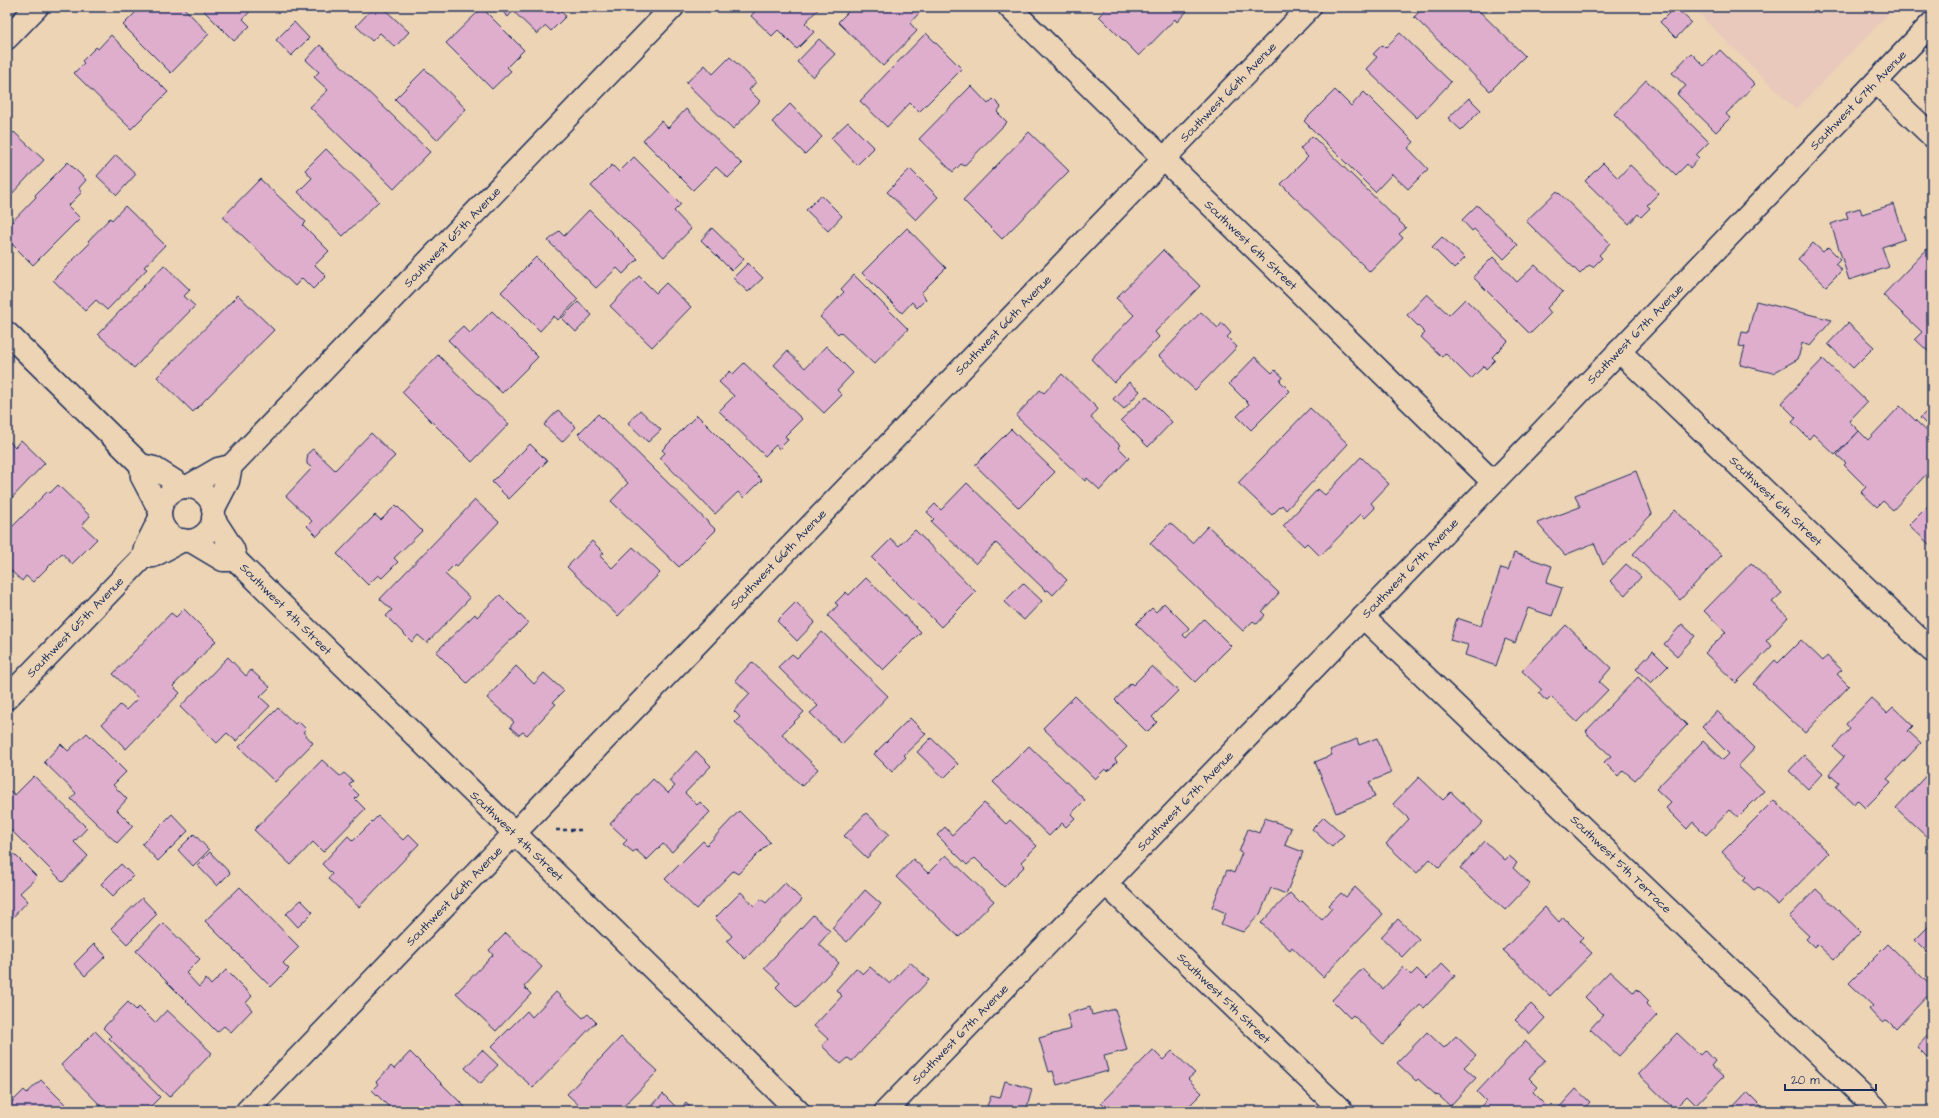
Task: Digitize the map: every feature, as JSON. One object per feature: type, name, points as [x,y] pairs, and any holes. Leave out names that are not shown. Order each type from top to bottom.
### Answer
[{"type":"street","points":[[7,38],[37,7]]},
{"type":"street","name":"Southwest 65th Avenue","points":[[213,514],[228,481],[231,466],[673,7]]},
{"type":"street","name":"Southwest 6th Street","points":[[1009,7],[1494,482]]},
{"type":"street","name":"Southwest 66th Avenue","points":[[247,1111],[1310,7]]},
{"type":"street","name":"Southwest 67th Avenue","points":[[886,1111],[1494,482],[1932,23]]},
{"type":"street","points":[[1876,82],[1932,136]]},
{"type":"street","name":"Southwest 4th Street","points":[[7,333],[141,466],[154,468],[186,487],[196,489],[204,494],[210,501],[213,514],[233,549],[236,560],[798,1111]]},
{"type":"street","name":"Southwest 6th Street","points":[[1619,351],[1932,651]]},
{"type":"street","name":"Southwest 4th Street","points":[[141,466],[142,477],[168,533],[175,538],[187,540],[223,560],[236,560]]},
{"type":"street","name":"Southwest 65th Avenue","points":[[186,487],[218,469],[231,466]]},
{"type":"street","points":[[160,514],[165,498],[177,489],[186,487]]},
{"type":"street","name":"Southwest 65th Avenue","points":[[7,698],[143,557],[145,548],[160,514]]},
{"type":"street","points":[[187,540],[206,533],[213,514]]},
{"type":"street","name":"Southwest 65th Avenue","points":[[143,557],[153,556],[187,540]]},
{"type":"street","name":"Southwest 5th Terrace","points":[[1363,617],[1878,1111]]},
{"type":"street","name":"Southwest 5th Street","points":[[1106,884],[1342,1111]]},
{"type":"path","points":[[554,830],[583,830]]},
{"type":"shaded area","points":[[1692,7],[1895,7],[1796,110]]},
{"type":"building","points":[[141,7],[144,9],[146,7],[183,7],[209,34],[171,73],[123,25]]},
{"type":"building","points":[[200,7],[254,7],[243,19],[250,26],[234,41]]},
{"type":"building","points":[[374,7],[382,7],[409,32],[395,47],[380,33],[372,41],[356,26]]},
{"type":"building","points":[[498,7],[564,7],[560,11],[566,16],[551,31],[546,26],[537,34],[513,11],[508,17]]},
{"type":"building","points":[[753,7],[820,7],[805,23],[814,32],[797,49],[778,30],[772,36],[751,16],[756,10]]},
{"type":"building","points":[[853,7],[915,7],[920,12],[910,23],[917,31],[883,66],[838,22]]},
{"type":"building","points":[[1108,7],[1184,7],[1187,11],[1177,22],[1175,19],[1139,56],[1099,16]]},
{"type":"building","points":[[1424,7],[1475,7],[1525,56],[1490,91],[1414,17]]},
{"type":"building","points":[[1675,7],[1691,22],[1676,38],[1660,22]]},
{"type":"building","points":[[482,8],[524,50],[507,67],[511,71],[492,89],[446,43]]},
{"type":"building","points":[[294,22],[309,38],[291,56],[276,40]]},
{"type":"building","points":[[926,33],[962,69],[919,112],[910,103],[887,127],[860,101]]},
{"type":"building","points":[[1400,33],[1451,82],[1417,118],[1366,69],[1377,57],[1373,54],[1382,45],[1385,48]]},
{"type":"building","points":[[111,35],[168,92],[131,129],[74,73],[84,63],[82,61],[96,47],[98,49]]},
{"type":"building","points":[[819,39],[835,54],[813,77],[797,62]]},
{"type":"building","points":[[320,45],[430,152],[394,189],[310,107],[328,90],[314,77],[319,72],[306,60]]},
{"type":"building","points":[[1720,50],[1755,84],[1726,114],[1730,118],[1716,132],[1677,94],[1686,86],[1672,73],[1691,53],[1704,66]]},
{"type":"building","points":[[730,57],[756,82],[749,90],[760,101],[733,129],[686,83],[705,65],[713,74]]},
{"type":"building","points":[[425,69],[466,109],[437,140],[395,99]]},
{"type":"building","points":[[1646,80],[1709,142],[1696,155],[1699,158],[1690,168],[1687,164],[1676,175],[1614,114]]},
{"type":"building","points":[[971,86],[988,104],[993,99],[1001,107],[997,112],[1007,122],[964,166],[961,164],[953,172],[919,139]]},
{"type":"building","points":[[1335,90],[1351,106],[1364,92],[1414,142],[1408,148],[1428,169],[1408,189],[1392,174],[1375,192],[1304,121]]},
{"type":"building","points":[[1469,98],[1481,110],[1461,130],[1448,118]]},
{"type":"building","points":[[790,104],[822,137],[805,154],[772,122]]},
{"type":"building","points":[[686,109],[742,164],[728,178],[716,167],[693,190],[643,140],[661,121],[668,128]]},
{"type":"building","points":[[848,122],[874,148],[857,165],[831,138]]},
{"type":"building","points":[[14,132],[44,160],[7,199],[7,140]]},
{"type":"building","points":[[1029,132],[1069,171],[1002,239],[963,200]]},
{"type":"building","points":[[1312,136],[1406,228],[1399,234],[1403,238],[1370,272],[1281,184],[1308,157],[1300,149]]},
{"type":"building","points":[[326,149],[379,201],[343,236],[298,192],[312,178],[305,170]]},
{"type":"building","points":[[116,155],[136,174],[117,195],[97,176]]},
{"type":"building","points":[[634,157],[681,204],[674,211],[691,229],[664,257],[591,186],[612,165],[619,172]]},
{"type":"building","points":[[68,162],[86,180],[79,188],[82,192],[68,206],[80,218],[33,265],[7,239],[7,227],[36,197],[35,195]]},
{"type":"building","points":[[1603,163],[1618,178],[1630,165],[1659,193],[1647,205],[1650,208],[1641,217],[1638,214],[1629,224],[1585,181]]},
{"type":"building","points":[[910,169],[938,197],[916,220],[887,192]]},
{"type":"building","points":[[260,179],[306,222],[303,225],[329,251],[315,265],[326,276],[313,289],[302,278],[295,286],[223,217]]},
{"type":"building","points":[[1557,191],[1610,243],[1599,255],[1602,258],[1593,267],[1589,265],[1580,274],[1526,221]]},
{"type":"building","points":[[821,195],[842,216],[828,231],[806,210]]},
{"type":"building","points":[[1894,204],[1905,239],[1882,247],[1889,267],[1849,280],[1831,224],[1848,218],[1846,212],[1860,208],[1862,214]]},
{"type":"building","points":[[1477,205],[1518,245],[1504,259],[1474,229],[1472,231],[1462,220]]},
{"type":"building","points":[[125,206],[165,245],[144,267],[147,269],[107,310],[96,300],[85,311],[53,280],[90,243],[88,241],[110,218],[112,220]]},
{"type":"building","points":[[589,210],[638,259],[623,274],[617,268],[596,288],[548,241],[559,231],[564,236]]},
{"type":"building","points":[[712,228],[744,259],[732,271],[701,240]]},
{"type":"building","points":[[907,228],[946,268],[921,293],[926,299],[917,308],[912,302],[902,313],[862,273]]},
{"type":"building","points":[[1442,237],[1465,258],[1454,269],[1432,247]]},
{"type":"building","points":[[1813,243],[1823,252],[1828,247],[1840,259],[1835,264],[1842,270],[1826,286],[1798,259]]},
{"type":"building","points":[[1932,244],[1932,349],[1929,352],[1915,339],[1922,332],[1883,295]]},
{"type":"building","points":[[1163,250],[1200,286],[1155,332],[1159,337],[1114,383],[1091,359],[1134,315],[1116,298]]},
{"type":"building","points":[[536,257],[578,299],[558,320],[554,316],[540,331],[501,292]]},
{"type":"building","points":[[1493,257],[1517,282],[1535,265],[1563,292],[1547,308],[1551,313],[1530,334],[1473,277]]},
{"type":"building","points":[[748,263],[763,278],[748,292],[733,278]]},
{"type":"building","points":[[164,265],[190,290],[184,296],[195,306],[134,368],[98,334]]},
{"type":"building","points":[[854,275],[908,329],[874,364],[840,332],[838,334],[820,317],[844,292],[841,289]]},
{"type":"building","points":[[639,276],[656,293],[666,283],[691,307],[652,347],[610,306]]},
{"type":"building","points":[[1427,294],[1449,315],[1465,299],[1508,341],[1492,357],[1495,360],[1486,369],[1484,366],[1471,379],[1445,353],[1442,357],[1421,337],[1425,333],[1407,315]]},
{"type":"building","points":[[238,295],[274,330],[193,412],[157,377]]},
{"type":"building","points":[[1756,301],[1832,320],[1810,346],[1802,343],[1798,359],[1773,373],[1740,365],[1745,347],[1739,346],[1742,332],[1748,333]]},
{"type":"building","points":[[578,302],[592,315],[576,332],[562,318]]},
{"type":"building","points":[[492,311],[538,357],[502,393],[448,340],[463,326],[470,333]]},
{"type":"building","points":[[1201,312],[1218,328],[1222,323],[1231,333],[1227,337],[1237,347],[1195,390],[1159,356]]},
{"type":"building","points":[[1848,323],[1874,347],[1853,368],[1828,344]]},
{"type":"building","points":[[826,346],[853,373],[837,390],[842,395],[824,413],[774,365],[787,351],[805,368]]},
{"type":"building","points":[[438,355],[509,424],[472,462],[402,392]]},
{"type":"building","points":[[1255,357],[1272,373],[1275,370],[1283,377],[1280,381],[1290,391],[1251,430],[1237,416],[1249,404],[1229,384]]},
{"type":"building","points":[[1823,359],[1867,402],[1849,421],[1859,431],[1835,455],[1813,434],[1809,439],[1792,422],[1796,418],[1781,403]]},
{"type":"building","points":[[744,363],[802,419],[785,436],[788,440],[779,449],[776,445],[765,456],[719,411],[734,396],[719,382],[730,371],[733,374]]},
{"type":"building","points":[[1062,374],[1098,409],[1091,418],[1120,445],[1118,447],[1129,458],[1100,490],[1087,478],[1085,481],[1016,416],[1040,390],[1044,393]]},
{"type":"building","points":[[1129,382],[1140,391],[1124,409],[1113,399]]},
{"type":"building","points":[[1146,396],[1172,422],[1148,447],[1121,420]]},
{"type":"building","points":[[1900,406],[1932,436],[1932,468],[1893,510],[1883,501],[1877,507],[1861,492],[1866,487],[1844,465],[1846,463],[1837,455],[1859,431],[1868,440]]},
{"type":"building","points":[[1932,406],[1932,430],[1920,418]]},
{"type":"building","points":[[1310,408],[1348,444],[1286,510],[1282,505],[1272,515],[1238,483]]},
{"type":"building","points":[[558,410],[576,427],[562,442],[544,425]]},
{"type":"building","points":[[640,410],[661,430],[648,442],[628,423]]},
{"type":"building","points":[[598,414],[716,530],[679,567],[611,501],[628,483],[578,434]]},
{"type":"building","points":[[697,415],[762,480],[744,498],[738,492],[715,514],[660,458],[665,453],[662,450]]},
{"type":"building","points":[[1011,429],[1055,472],[1019,508],[975,465]]},
{"type":"building","points":[[371,433],[395,456],[317,536],[307,526],[312,521],[286,496],[312,468],[307,464],[308,453],[313,449],[335,470]]},
{"type":"building","points":[[7,439],[15,447],[21,440],[45,463],[7,503]]},
{"type":"building","points":[[530,444],[547,461],[509,499],[492,482]]},
{"type":"building","points":[[1361,457],[1389,484],[1371,503],[1375,508],[1365,518],[1361,514],[1320,556],[1307,543],[1304,546],[1283,526],[1318,489],[1325,495]]},
{"type":"building","points":[[1636,471],[1652,514],[1603,565],[1594,543],[1565,555],[1537,523],[1580,507],[1575,495]]},
{"type":"building","points":[[967,483],[1067,580],[1053,595],[1048,590],[1046,591],[996,543],[976,564],[931,522],[934,519],[927,512],[935,504],[941,510]]},
{"type":"building","points":[[58,485],[90,516],[82,525],[97,539],[72,564],[62,553],[33,582],[26,576],[22,581],[7,567],[7,532],[48,491],[50,493]]},
{"type":"building","points":[[475,500],[499,522],[457,566],[455,564],[445,574],[470,598],[427,643],[418,635],[412,642],[386,616],[392,610],[380,599]]},
{"type":"building","points":[[1932,502],[1932,547],[1909,525]]},
{"type":"building","points":[[396,505],[422,531],[394,558],[398,562],[382,578],[378,575],[368,585],[337,554],[375,515],[381,520]]},
{"type":"building","points":[[1675,510],[1722,555],[1680,600],[1633,554]]},
{"type":"building","points":[[1170,523],[1192,543],[1208,526],[1279,593],[1262,612],[1265,615],[1257,624],[1253,621],[1243,631],[1150,543]]},
{"type":"building","points":[[915,530],[976,592],[941,627],[872,558],[891,539],[899,546]]},
{"type":"building","points":[[592,541],[604,553],[600,556],[612,568],[633,547],[660,573],[618,616],[567,567]]},
{"type":"building","points":[[1514,553],[1552,566],[1546,583],[1562,588],[1552,616],[1528,608],[1515,643],[1505,639],[1496,666],[1465,655],[1468,645],[1450,640],[1457,618],[1481,626],[1501,568],[1508,570]]},
{"type":"building","points":[[1751,563],[1782,593],[1772,602],[1788,617],[1766,641],[1772,646],[1736,683],[1705,653],[1726,632],[1704,611]]},
{"type":"building","points":[[1626,564],[1641,577],[1625,595],[1610,581]]},
{"type":"building","points":[[866,578],[921,632],[883,670],[828,616],[838,605],[835,603],[846,592],[849,595]]},
{"type":"building","points":[[1023,583],[1042,601],[1024,620],[1004,602]]},
{"type":"building","points":[[500,595],[528,623],[467,683],[436,652],[475,614],[477,617]]},
{"type":"building","points":[[796,602],[815,622],[797,641],[777,621]]},
{"type":"building","points":[[1164,603],[1189,628],[1183,635],[1186,638],[1204,619],[1231,646],[1195,682],[1136,624],[1152,608],[1156,612]]},
{"type":"building","points":[[184,609],[216,641],[173,686],[180,693],[126,749],[102,724],[120,705],[126,710],[138,698],[113,674],[171,613],[176,617]]},
{"type":"building","points":[[7,613],[13,619],[7,625]]},
{"type":"building","points":[[1682,624],[1695,636],[1677,656],[1664,644]]},
{"type":"building","points":[[1566,625],[1611,668],[1599,682],[1608,690],[1577,722],[1551,697],[1547,701],[1543,698],[1539,693],[1542,690],[1522,671]]},
{"type":"building","points":[[822,632],[888,696],[842,744],[810,713],[818,706],[778,667],[792,654],[797,658]]},
{"type":"building","points":[[1801,640],[1823,661],[1827,656],[1842,670],[1837,674],[1849,686],[1805,733],[1753,684],[1775,660],[1778,663]]},
{"type":"building","points":[[1653,651],[1668,666],[1651,683],[1636,669]]},
{"type":"building","points":[[228,657],[246,676],[251,670],[270,687],[260,697],[270,706],[236,741],[227,733],[217,743],[180,707]]},
{"type":"building","points":[[752,662],[804,712],[782,734],[818,769],[802,786],[735,722],[740,717],[734,711],[750,694],[735,680]]},
{"type":"building","points":[[516,666],[534,684],[544,673],[564,691],[553,702],[556,704],[527,735],[523,732],[519,735],[510,727],[514,722],[487,698]]},
{"type":"building","points":[[1152,666],[1178,691],[1152,717],[1157,722],[1147,732],[1115,700],[1131,683],[1133,685]]},
{"type":"building","points":[[1638,677],[1687,725],[1635,780],[1623,770],[1618,776],[1604,762],[1611,756],[1585,732]]},
{"type":"building","points":[[1075,696],[1127,747],[1115,759],[1117,762],[1108,771],[1105,769],[1095,779],[1043,728]]},
{"type":"building","points":[[1871,698],[1887,713],[1893,707],[1913,726],[1908,731],[1921,743],[1887,779],[1891,782],[1865,808],[1857,800],[1854,804],[1836,787],[1839,783],[1829,774],[1844,757],[1833,747],[1850,729],[1846,724]]},
{"type":"building","points":[[278,708],[295,724],[298,721],[306,729],[303,732],[313,743],[275,782],[239,747]]},
{"type":"building","points":[[1717,711],[1755,748],[1738,766],[1764,791],[1738,817],[1730,810],[1706,835],[1693,822],[1687,829],[1666,808],[1671,803],[1656,789],[1703,741],[1723,760],[1729,754],[1702,727]]},
{"type":"building","points":[[910,718],[926,734],[904,755],[906,757],[892,772],[874,754]]},
{"type":"building","points":[[87,733],[126,772],[113,785],[127,799],[117,810],[133,826],[117,843],[71,799],[76,793],[44,762],[61,744],[68,751]]},
{"type":"building","points":[[931,738],[958,764],[944,778],[917,752]]},
{"type":"building","points":[[1377,738],[1391,773],[1369,782],[1375,797],[1336,813],[1315,762],[1332,755],[1330,750],[1357,739],[1359,745]]},
{"type":"building","points":[[1029,746],[1085,800],[1071,814],[1075,818],[1066,827],[1062,823],[1049,836],[993,782]]},
{"type":"building","points":[[696,751],[711,766],[685,793],[697,805],[700,802],[710,812],[672,852],[663,844],[647,860],[636,850],[633,852],[623,844],[627,840],[610,824],[653,779],[668,793],[675,786],[669,781]]},
{"type":"building","points":[[1804,755],[1823,773],[1808,789],[1789,771]]},
{"type":"building","points":[[322,760],[340,776],[344,773],[353,781],[349,785],[359,795],[355,799],[365,809],[323,852],[313,842],[291,865],[254,830]]},
{"type":"building","points":[[1932,769],[1932,842],[1896,808]]},
{"type":"building","points":[[34,776],[87,828],[74,842],[88,856],[63,882],[7,826],[7,794],[10,791],[15,795]]},
{"type":"building","points":[[1419,777],[1443,800],[1451,792],[1483,822],[1439,868],[1430,859],[1417,873],[1386,844],[1409,819],[1393,804]]},
{"type":"building","points":[[1774,800],[1829,853],[1778,905],[1758,887],[1754,890],[1743,880],[1746,877],[1722,852]]},
{"type":"building","points":[[984,803],[1006,824],[1010,820],[1037,846],[1021,862],[1025,866],[1004,887],[975,858],[967,865],[937,835],[945,827],[952,835]]},
{"type":"building","points":[[739,811],[770,842],[738,874],[733,871],[696,909],[665,879],[703,841],[707,845]]},
{"type":"building","points":[[866,813],[889,834],[867,858],[844,836]]},
{"type":"building","points":[[172,814],[188,831],[158,861],[142,844]]},
{"type":"building","points":[[378,816],[403,840],[409,834],[419,844],[359,907],[328,879],[332,874],[322,864],[348,836],[353,841]]},
{"type":"building","points":[[1324,817],[1344,835],[1332,847],[1312,829]]},
{"type":"building","points":[[1265,818],[1291,828],[1285,845],[1303,852],[1286,894],[1271,888],[1260,914],[1243,932],[1221,924],[1226,913],[1212,907],[1227,870],[1234,873],[1242,853],[1239,852],[1248,829],[1259,833]]},
{"type":"building","points":[[194,834],[209,850],[193,866],[178,850]]},
{"type":"building","points":[[1485,841],[1505,860],[1509,856],[1513,859],[1517,863],[1513,868],[1530,884],[1505,910],[1460,868]]},
{"type":"building","points":[[7,847],[37,877],[20,893],[28,901],[11,919],[7,916]]},
{"type":"building","points":[[210,852],[230,873],[217,886],[197,865]]},
{"type":"building","points":[[946,855],[994,901],[959,937],[896,877],[913,859],[928,873]]},
{"type":"building","points":[[121,864],[133,876],[113,896],[101,884]]},
{"type":"building","points":[[785,883],[802,900],[745,959],[727,941],[732,936],[715,918],[741,892],[754,906],[761,899],[766,903]]},
{"type":"building","points":[[240,887],[299,947],[283,963],[289,969],[271,987],[205,921]]},
{"type":"building","points":[[1355,887],[1383,914],[1323,977],[1292,947],[1290,950],[1261,923],[1290,893],[1300,903],[1302,901],[1322,920],[1332,908],[1329,905],[1341,893],[1346,897]]},
{"type":"building","points":[[1816,889],[1861,932],[1834,960],[1817,944],[1814,947],[1806,939],[1809,936],[1789,917]]},
{"type":"building","points":[[865,890],[881,904],[847,942],[832,928]]},
{"type":"building","points":[[142,898],[157,914],[127,944],[111,928]]},
{"type":"building","points":[[301,900],[313,912],[298,927],[286,914]]},
{"type":"building","points":[[1545,907],[1559,922],[1563,917],[1583,937],[1579,941],[1592,953],[1550,996],[1503,950]]},
{"type":"building","points":[[813,915],[830,931],[819,944],[839,963],[797,1008],[776,987],[780,983],[764,968]]},
{"type":"building","points":[[1398,919],[1419,939],[1402,957],[1381,937]]},
{"type":"building","points":[[163,923],[200,959],[186,973],[199,987],[206,979],[211,985],[226,970],[252,996],[246,1003],[252,1010],[231,1032],[224,1026],[217,1032],[136,951]]},
{"type":"building","points":[[1932,923],[1932,957],[1915,940]]},
{"type":"building","points":[[506,933],[542,967],[524,987],[531,994],[496,1031],[456,993],[493,955],[489,950]]},
{"type":"building","points":[[94,944],[106,956],[85,976],[74,964]]},
{"type":"building","points":[[1888,944],[1932,987],[1932,991],[1896,1029],[1887,1020],[1883,1023],[1876,1017],[1869,1009],[1873,1006],[1849,983]]},
{"type":"building","points":[[910,962],[929,980],[852,1061],[848,1058],[841,1064],[822,1046],[828,1039],[814,1026],[842,996],[836,990],[856,968],[863,974],[870,967],[890,984]]},
{"type":"building","points":[[1442,963],[1455,976],[1424,1008],[1420,1005],[1383,1044],[1353,1015],[1350,1018],[1332,1000],[1362,969],[1383,989],[1403,967],[1411,975],[1417,969],[1427,979]]},
{"type":"building","points":[[1610,971],[1634,993],[1637,989],[1649,1001],[1646,1004],[1657,1015],[1619,1056],[1590,1029],[1603,1015],[1585,997]]},
{"type":"building","points":[[556,992],[583,1018],[588,1014],[596,1022],[533,1088],[491,1047],[527,1011],[532,1017]]},
{"type":"building","points":[[128,1002],[136,1010],[139,1007],[155,1023],[167,1010],[212,1053],[169,1097],[109,1038],[111,1036],[103,1028]]},
{"type":"building","points":[[1531,1004],[1545,1018],[1530,1034],[1515,1020]]},
{"type":"building","points":[[1090,1007],[1092,1015],[1115,1009],[1127,1050],[1104,1056],[1108,1071],[1057,1085],[1053,1071],[1049,1072],[1039,1038],[1071,1029],[1067,1014]]},
{"type":"building","points":[[95,1031],[160,1097],[146,1111],[106,1111],[61,1065]]},
{"type":"building","points":[[1932,1031],[1932,1062],[1917,1047]]},
{"type":"building","points":[[1427,1032],[1444,1048],[1456,1036],[1476,1055],[1464,1067],[1476,1078],[1450,1106],[1418,1079],[1416,1081],[1397,1063]]},
{"type":"building","points":[[1677,1033],[1700,1055],[1705,1050],[1715,1061],[1711,1066],[1723,1077],[1696,1105],[1687,1096],[1674,1109],[1638,1074]]},
{"type":"building","points":[[621,1037],[658,1071],[619,1111],[585,1111],[567,1094]]},
{"type":"building","points":[[1525,1041],[1545,1060],[1529,1078],[1538,1087],[1533,1092],[1551,1110],[1476,1111],[1486,1101],[1477,1092]]},
{"type":"building","points":[[482,1050],[498,1065],[480,1084],[465,1068]]},
{"type":"building","points":[[1153,1050],[1163,1060],[1172,1051],[1195,1073],[1188,1079],[1202,1093],[1184,1111],[1108,1111],[1101,1103]]},
{"type":"building","points":[[410,1052],[469,1111],[387,1111],[390,1108],[372,1090],[378,1084],[376,1082],[391,1066],[394,1069]]},
{"type":"building","points":[[41,1080],[72,1111],[7,1111],[7,1107],[24,1090],[27,1093]]},
{"type":"building","points":[[1005,1081],[1032,1089],[1026,1111],[985,1111],[991,1096],[1000,1098]]},
{"type":"building","points":[[1576,1089],[1590,1102],[1582,1111],[1556,1111]]},
{"type":"building","points":[[1747,1092],[1766,1111],[1729,1111]]},
{"type":"building","points":[[663,1094],[679,1110],[686,1103],[694,1111],[647,1111]]},
{"type":"building","points":[[1770,1107],[1774,1111],[1766,1111]]}]
